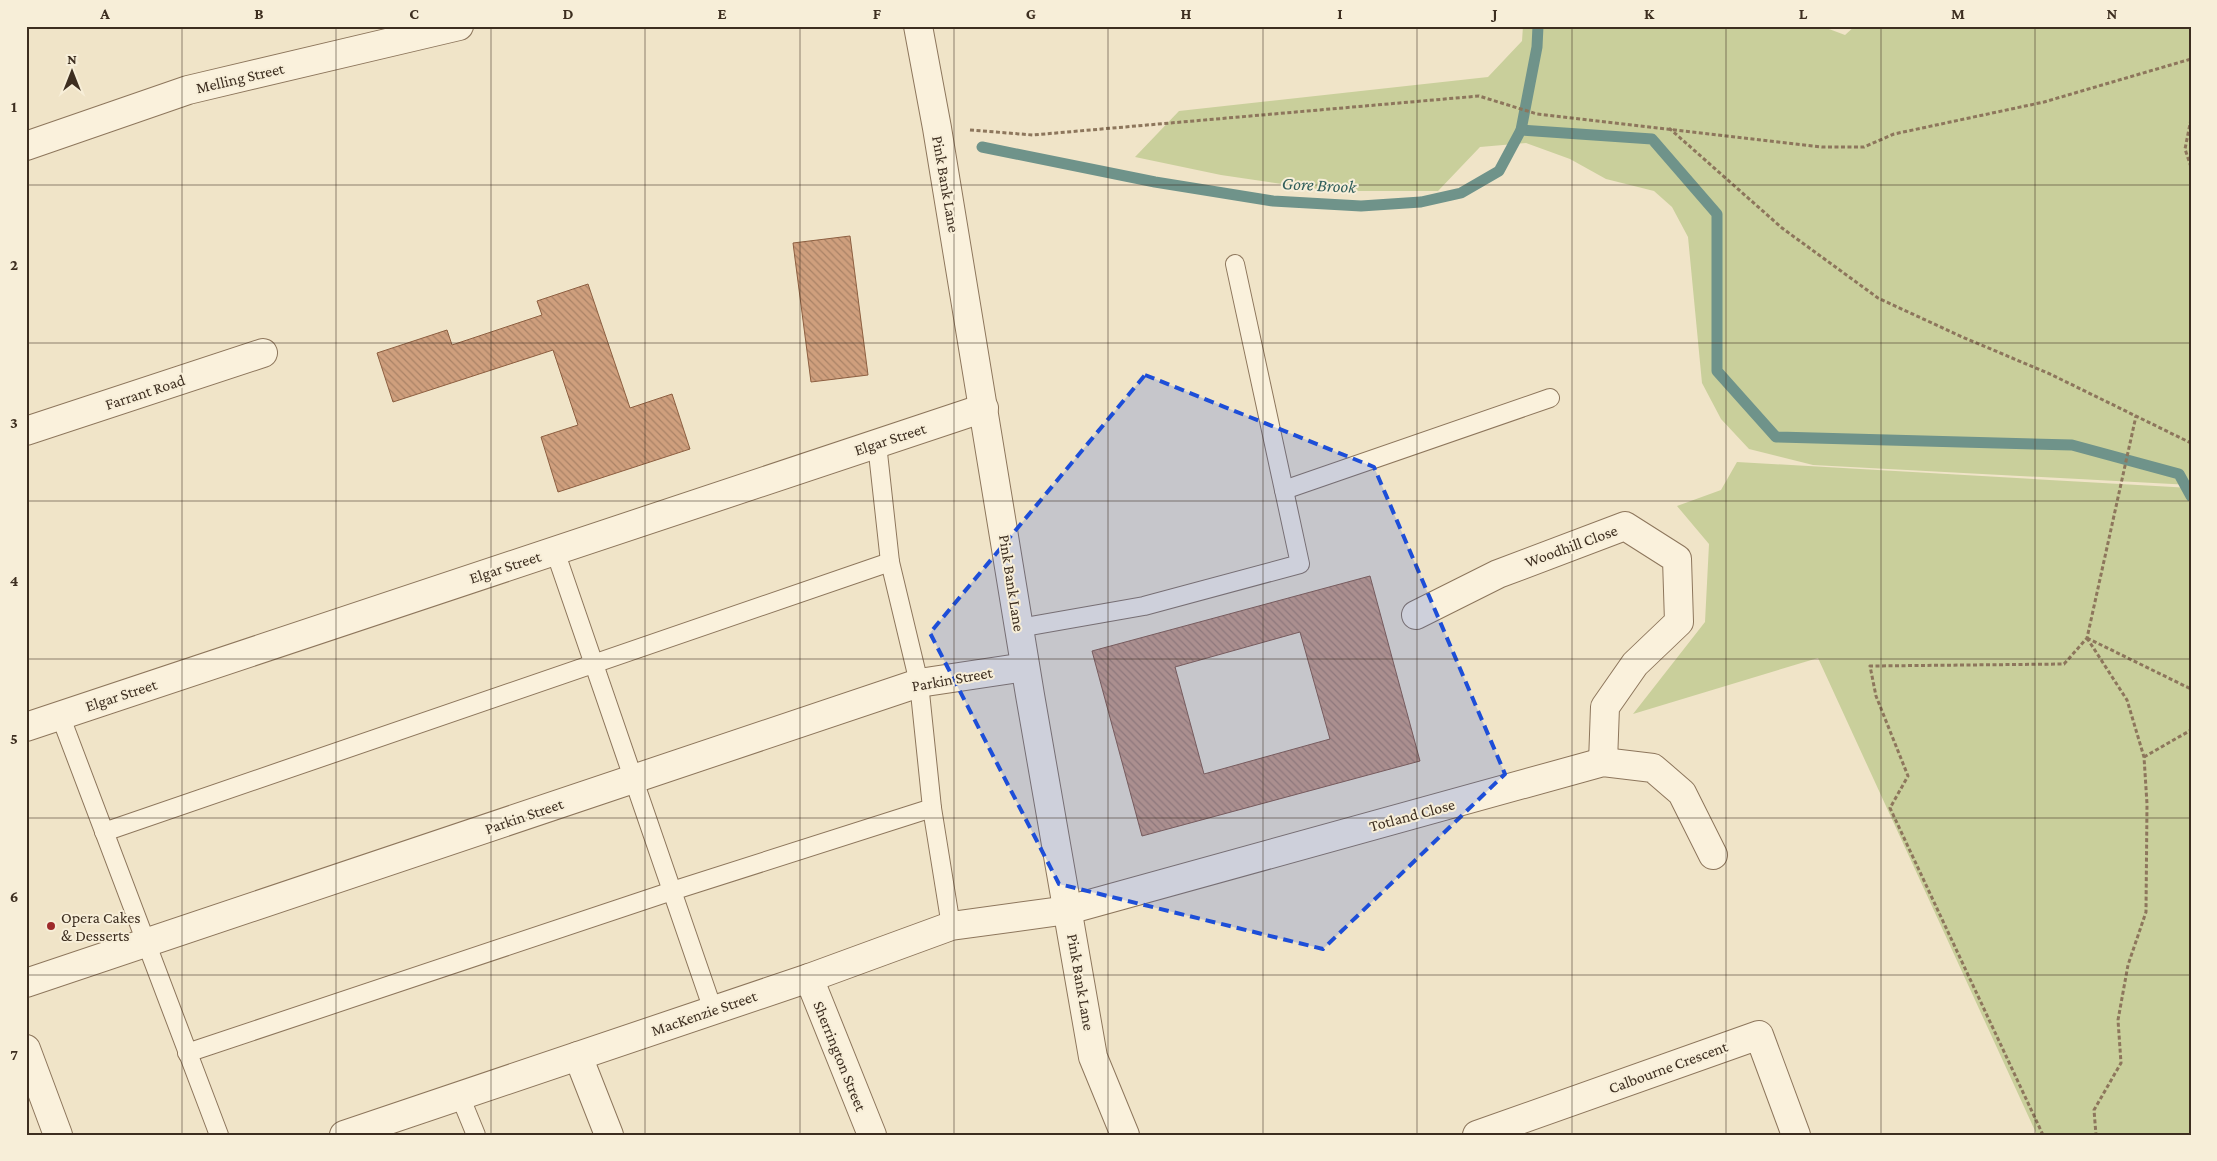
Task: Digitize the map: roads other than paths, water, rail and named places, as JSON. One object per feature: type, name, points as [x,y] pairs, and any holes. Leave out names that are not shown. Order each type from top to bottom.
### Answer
[{"type":"street","name":"Pink Bank Lane","points":[[918,26],[937,128],[1025,666],[1093,1057],[1125,1135]]},
{"type":"street","name":"Melling Street","points":[[26,146],[188,90],[445,28]]},
{"type":"street","name":"Farrant Road","points":[[26,431],[263,353]]},
{"type":"street","name":"Elgar Street","points":[[26,727],[984,408]]},
{"type":"street","name":"Woodhill Close","points":[[1416,615],[1498,574],[1625,526],[1676,559],[1680,622],[1635,664],[1605,707],[1603,762]]},
{"type":"street","name":"Parkin Street","points":[[26,983],[919,683],[1025,666]]},
{"type":"street","name":"Totland Close","points":[[1068,910],[1603,762],[1653,768],[1682,793],[1713,855]]},
{"type":"street","name":"MacKenzie Street","points":[[350,1134],[808,978],[951,926],[1068,910]]},
{"type":"street","name":"Sherrington Street","points":[[808,978],[872,1135]]},
{"type":"street","name":"Calbourne Crescent","points":[[1477,1135],[1759,1035],[1796,1135]]},
{"type":"street","points":[[26,1049],[58,1135]]},
{"type":"street","points":[[578,1056],[609,1135]]},
{"type":"lane","points":[[1019,628],[1144,606],[1300,564],[1235,264]]},
{"type":"lane","points":[[1284,490],[1550,398]]},
{"type":"lane","points":[[877,444],[890,562],[919,683],[932,808],[951,926]]},
{"type":"lane","points":[[555,551],[713,1010]]},
{"type":"lane","points":[[104,832],[890,562]]},
{"type":"lane","points":[[60,715],[219,1135]]},
{"type":"lane","points":[[187,1053],[672,891],[932,808]]},
{"type":"lane","points":[[460,1096],[476,1135]]},
{"type":"waterway","name":"Gore Brook","points":[[982,147],[1155,182],[1273,201],[1361,206],[1421,202],[1461,193],[1499,171],[1521,130],[1537,47],[1538,26]]},
{"type":"waterway","points":[[1521,130],[1652,139],[1717,214],[1717,371],[1776,437],[2072,445],[2179,474],[2191,496]]},
{"type":"place","name":"Opera Cakes & Desserts","points":[[51,926]]}]
